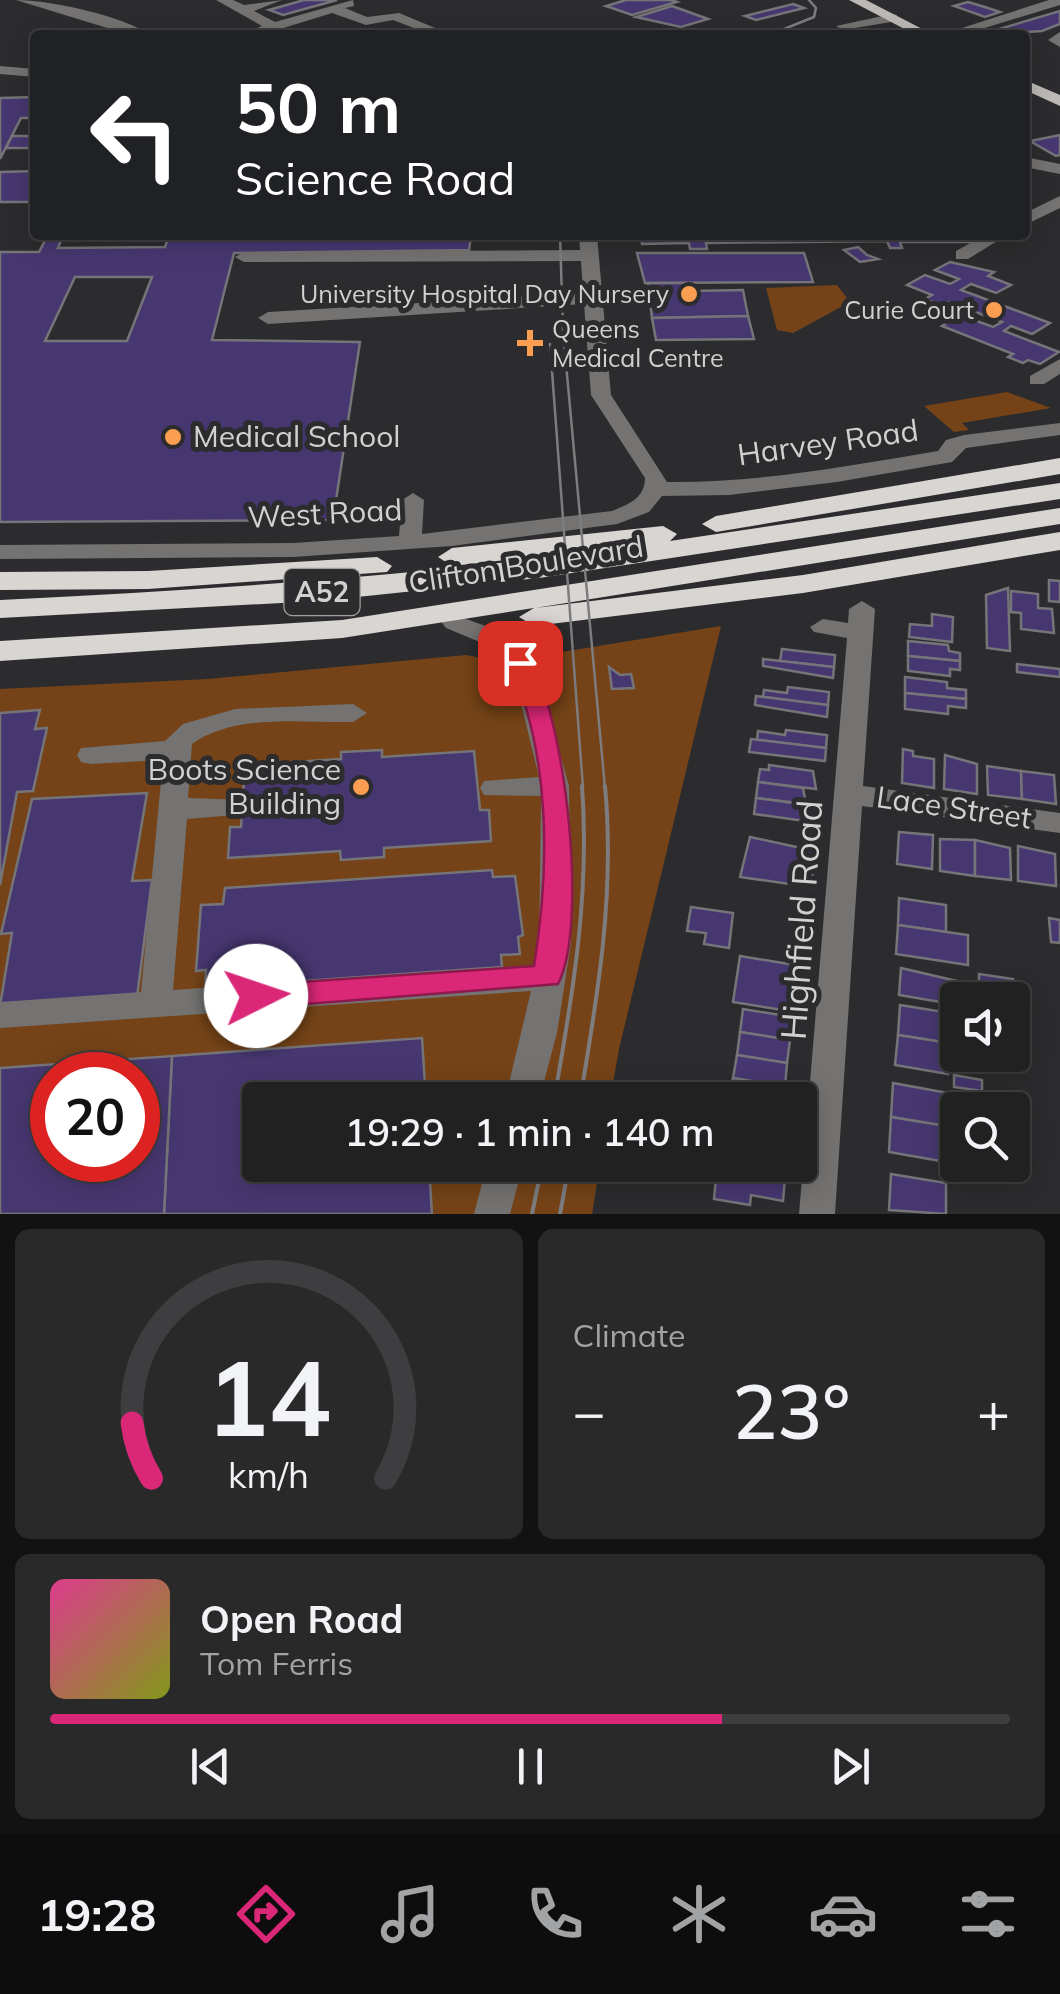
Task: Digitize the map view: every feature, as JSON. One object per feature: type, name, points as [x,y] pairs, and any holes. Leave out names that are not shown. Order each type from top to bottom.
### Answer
[{"type":"highway","points":[[474,576],[663,534],[1060,466]]},
{"type":"highway","name":"Clifton Boulevard","points":[[0,609],[226,598],[474,576],[661,552],[1060,491]]},
{"type":"highway","name":"Clifton Boulevard","points":[[0,650],[342,629],[1060,516]]},
{"type":"highway","points":[[0,580],[148,580],[298,572],[663,534]]},
{"type":"highway","points":[[342,629],[578,614],[803,584],[1060,541]]},
{"type":"main road","points":[[856,0],[917,30]]},
{"type":"main road","points":[[1030,86],[1060,101]]},
{"type":"street","points":[[23,0],[73,16],[107,20],[131,30]]},
{"type":"street","points":[[223,0],[262,30]]},
{"type":"street","points":[[240,11],[275,0]]},
{"type":"street","points":[[266,30],[358,0]]},
{"type":"street","points":[[964,30],[1060,2]]},
{"type":"street","points":[[74,4],[98,8]]},
{"type":"street","points":[[332,8],[366,22],[394,16],[432,30]]},
{"type":"street","points":[[843,26],[892,18]]},
{"type":"street","points":[[366,22],[366,27],[373,30]]},
{"type":"street","points":[[0,70],[30,73]]},
{"type":"street","points":[[1030,163],[1058,166]]},
{"type":"street","points":[[1030,217],[1060,201]]},
{"type":"street","points":[[962,255],[989,240]]},
{"type":"street","points":[[244,257],[588,245],[602,395],[653,469],[652,496]]},
{"type":"street","points":[[268,318],[592,298]]},
{"type":"street","points":[[1037,380],[1060,365]]},
{"type":"street","name":"Harvey Road","points":[[652,496],[944,456],[954,452],[954,445],[964,442],[1060,428]]},
{"type":"street","name":"West Road","points":[[12,552],[292,550],[410,542],[617,517],[652,496]]},
{"type":"street","points":[[410,542],[412,500]]},
{"type":"street","points":[[0,538],[13,538],[12,552]]},
{"type":"street","name":"Highfield Road","points":[[818,1214],[862,620],[822,628]]},
{"type":"street","points":[[455,623],[496,640],[520,663],[534,692],[555,786],[556,918],[540,1033],[527,1082]]},
{"type":"street","points":[[156,1003],[178,750],[185,734],[217,721],[353,713]]},
{"type":"street","points":[[91,755],[178,750]]},
{"type":"street","points":[[494,788],[555,786]]},
{"type":"street","name":"Lace Street","points":[[849,794],[1060,822]]},
{"type":"street","points":[[173,809],[237,807]]},
{"type":"street","points":[[0,1014],[547,976]]},
{"type":"street","points":[[492,1214],[500,1182]]},
{"type":"shaded area","points":[[837,285],[850,302],[793,333],[777,330],[766,288]]},
{"type":"shaded area","points":[[1007,392],[1051,408],[962,423],[969,430],[954,432],[924,406]]},
{"type":"shaded area","points":[[721,626],[613,1082],[242,1082],[242,1182],[597,1182],[592,1214],[0,1214],[0,689],[208,679],[466,655],[501,662]]},
{"type":"building","points":[[304,0],[337,0],[283,15],[269,10]]},
{"type":"building","points":[[626,0],[677,2],[632,15],[606,6]]},
{"type":"building","points":[[968,2],[1000,12],[985,17],[954,6]]},
{"type":"building","points":[[793,4],[804,8],[756,20],[745,16]]},
{"type":"building","points":[[672,6],[708,19],[681,27],[636,17]]},
{"type":"building","points":[[1060,11],[1060,24],[1042,31],[996,30]]},
{"type":"building","points":[[30,97],[30,118],[21,118],[0,159],[0,98]]},
{"type":"building","points":[[1060,135],[1060,155],[1056,156],[1030,141]]},
{"type":"building","points":[[12,136],[30,136],[30,148],[6,148]]},
{"type":"building","points":[[30,171],[30,202],[0,202],[0,172]]},
{"type":"building","name":"Medical School","points":[[45,240],[61,240],[58,248],[165,247],[167,240],[471,240],[469,250],[234,253],[212,340],[360,342],[333,520],[0,522],[0,252],[39,252]],"holes":[[[75,277],[152,277],[127,341],[45,341]]]},
{"type":"building","points":[[642,240],[974,240],[975,242],[900,242],[902,248],[890,248],[887,241],[706,243],[707,249],[690,249],[689,243],[642,244]]},
{"type":"building","points":[[858,247],[878,259],[860,262],[844,250]]},
{"type":"building","points":[[637,253],[804,253],[813,282],[645,283]]},
{"type":"building","name":"Curie Court","points":[[950,262],[994,272],[988,276],[1011,285],[996,293],[971,284],[961,290],[1050,323],[1032,334],[1011,326],[1004,331],[1059,352],[1040,364],[1028,360],[1023,363],[1008,357],[1013,354],[942,326],[960,315],[993,327],[1002,322],[949,302],[942,306],[925,299],[932,295],[907,285],[925,275],[950,284],[959,279],[935,270]]},
{"type":"building","points":[[648,283],[687,283],[689,291],[743,290],[748,316],[652,318]]},
{"type":"building","points":[[748,316],[754,339],[656,340],[652,318]]},
{"type":"building","points":[[1049,580],[1060,581],[1060,602],[1049,601]]},
{"type":"building","points":[[1008,588],[1010,651],[987,648],[986,595]]},
{"type":"building","points":[[1011,591],[1038,594],[1038,608],[1052,609],[1054,633],[1021,629],[1021,613],[1011,612]]},
{"type":"building","points":[[932,614],[953,617],[952,642],[909,637],[910,624],[932,626]]},
{"type":"building","points":[[908,641],[948,645],[949,651],[960,653],[960,661],[908,656]]},
{"type":"building","points":[[782,649],[835,655],[834,667],[780,661]]},
{"type":"building","points":[[908,656],[960,661],[960,670],[950,669],[950,676],[908,671]]},
{"type":"building","points":[[763,659],[834,667],[833,678],[763,666]]},
{"type":"building","points":[[1017,664],[1060,669],[1060,677],[1017,672]]},
{"type":"building","points":[[609,667],[620,675],[631,674],[634,688],[612,689]]},
{"type":"building","points":[[905,677],[947,682],[947,688],[966,690],[966,699],[905,693]]},
{"type":"building","points":[[788,687],[829,692],[828,705],[763,697],[764,690],[787,693]]},
{"type":"building","points":[[905,693],[966,699],[966,708],[948,706],[948,714],[905,709]]},
{"type":"building","points":[[756,696],[828,705],[827,717],[755,705]]},
{"type":"building","points":[[40,710],[35,729],[47,728],[33,791],[17,792],[0,885],[0,713]]},
{"type":"building","points":[[786,730],[827,735],[826,748],[757,740],[758,731],[785,735]]},
{"type":"building","points":[[751,739],[826,748],[825,761],[749,752]]},
{"type":"building","points":[[903,749],[913,751],[913,756],[934,759],[934,788],[902,783]]},
{"type":"building","name":"Boots Science Building","points":[[382,750],[382,757],[474,751],[480,810],[489,810],[491,841],[384,848],[384,857],[341,860],[340,851],[228,858],[230,827],[241,827],[245,765],[341,759],[341,752]]},
{"type":"building","points":[[945,755],[977,764],[977,794],[944,789]]},
{"type":"building","points":[[769,765],[813,771],[816,789],[758,782],[760,769],[769,770]]},
{"type":"building","points":[[987,766],[1021,771],[1022,799],[988,795]]},
{"type":"building","points":[[1021,771],[1054,775],[1056,804],[1022,799]]},
{"type":"building","points":[[758,782],[803,788],[806,804],[756,798]]},
{"type":"building","points":[[147,793],[132,881],[152,880],[137,997],[0,1006],[12,933],[1,934],[32,799]]},
{"type":"building","points":[[756,798],[801,804],[800,814],[806,815],[805,821],[754,814]]},
{"type":"building","points":[[899,832],[933,835],[932,869],[897,864]]},
{"type":"building","points":[[750,837],[815,851],[811,887],[740,877]]},
{"type":"building","points":[[940,839],[975,840],[975,876],[940,871]]},
{"type":"building","points":[[975,840],[1010,848],[1011,880],[975,876]]},
{"type":"building","points":[[1018,846],[1055,854],[1056,886],[1018,881]]},
{"type":"building","points":[[492,870],[493,877],[515,876],[523,935],[518,937],[520,954],[501,955],[502,967],[205,988],[206,970],[196,971],[201,905],[223,904],[225,888]]},
{"type":"building","points":[[899,898],[946,905],[946,932],[898,925]]},
{"type":"building","points":[[691,907],[733,913],[729,948],[704,944],[706,933],[687,931]]},
{"type":"building","points":[[1049,918],[1060,920],[1060,943],[1051,942]]},
{"type":"building","points":[[898,925],[968,935],[968,965],[896,954]]},
{"type":"building","points":[[740,956],[795,965],[789,1011],[733,1002]]},
{"type":"building","points":[[901,968],[961,982],[940,982],[940,1002],[899,995]]},
{"type":"building","points":[[979,974],[1013,979],[1013,982],[979,982]]},
{"type":"building","points":[[900,1005],[940,1011],[940,1042],[898,1035]]},
{"type":"building","points":[[743,1009],[792,1017],[790,1040],[740,1032]]},
{"type":"building","points":[[740,1032],[790,1040],[787,1063],[737,1055]]},
{"type":"building","points":[[898,1035],[940,1042],[940,1072],[948,1074],[895,1065]]},
{"type":"building","points":[[422,1038],[425,1082],[242,1082],[242,1182],[430,1182],[432,1214],[164,1214],[172,1056]]},
{"type":"building","points":[[737,1055],[787,1063],[785,1082],[733,1078]]},
{"type":"building","points":[[172,1056],[164,1214],[0,1214],[0,1068],[30,1066],[30,1182],[160,1182],[160,1057]]},
{"type":"building","points":[[954,1075],[982,1080],[982,1091],[954,1087]]},
{"type":"building","points":[[893,1083],[942,1092],[940,1125],[891,1117]]},
{"type":"building","points":[[891,1117],[940,1125],[940,1161],[889,1152]]},
{"type":"building","points":[[891,1174],[946,1183],[946,1214],[889,1210]]},
{"type":"building","points":[[716,1182],[785,1182],[783,1201],[751,1195],[750,1205],[714,1199]]},
{"type":"tram line","points":[[782,30],[814,17],[816,8],[809,0]]},
{"type":"tram line","points":[[560,240],[563,331],[605,788]]},
{"type":"tram line","points":[[550,344],[583,788]]},
{"type":"tram line","points":[[557,1082],[582,904],[582,786]]},
{"type":"tram line","points":[[583,1082],[606,904],[605,786]]},
{"type":"tram line","points":[[532,1214],[539,1182]]},
{"type":"tram line","points":[[560,1214],[566,1182]]},
{"type":"place","name":"University Hospital Day Nursery","points":[[689,294]]},
{"type":"place","name":"Curie Court","points":[[994,310]]},
{"type":"place","name":"Queens Medical Centre","points":[[530,343]]},
{"type":"place","name":"Medical School","points":[[173,437]]},
{"type":"place","name":"Boots Science Building","points":[[361,787]]},
{"type":"route","points":[[256,996],[547,976],[555,943],[555,786],[534,692],[520,663]]}]
